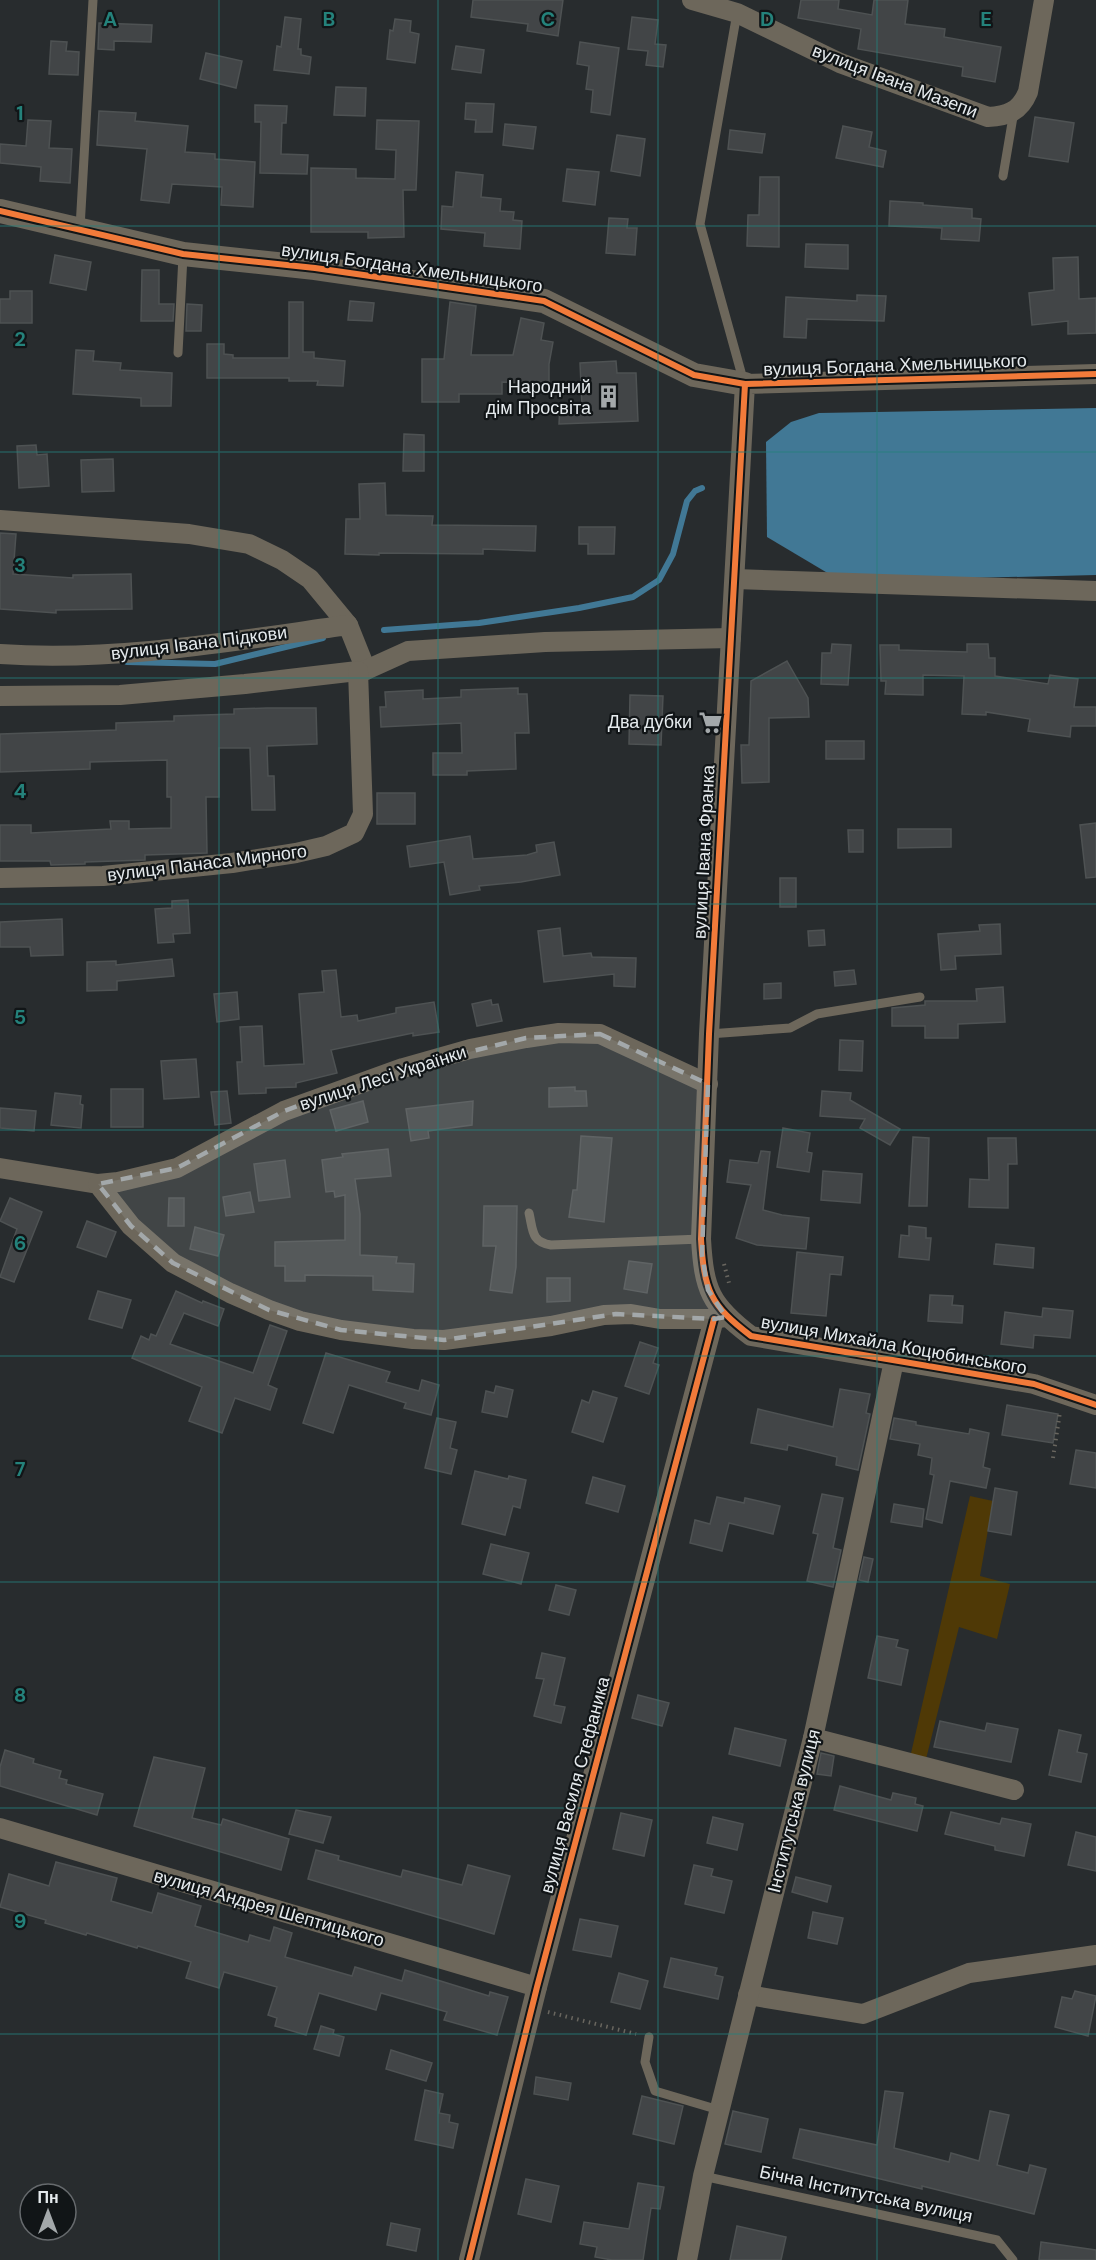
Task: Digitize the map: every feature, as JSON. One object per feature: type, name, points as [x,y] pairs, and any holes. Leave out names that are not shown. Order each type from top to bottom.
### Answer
[{"type":"street","name":"вулиця Івана Мазепи","points":[[692,0],[737,13],[840,63],[988,117],[1003,116],[1014,111]]},
{"type":"street","points":[[1014,111],[1023,104],[1028,92],[1044,0]]},
{"type":"street","name":"вулиця Богдана Хмельницького","points":[[0,211],[183,254],[315,268],[544,301],[694,375],[745,384],[1096,374]]},
{"type":"street","name":"вулиця Івана Франка","points":[[720,1318],[708,1290],[701,1239],[709,1034],[745,384]]},
{"type":"street","points":[[0,520],[189,534],[249,544],[282,560],[310,579],[348,625],[362,671]]},
{"type":"street","points":[[735,579],[1096,591]]},
{"type":"street","name":"вулиця Івана Підкови","points":[[0,654],[80,656],[171,651],[348,625]]},
{"type":"street","points":[[0,696],[120,695],[245,684],[362,671],[408,651],[545,642],[731,638]]},
{"type":"street","name":"вулиця Панаса Мирного","points":[[0,878],[103,876],[232,863],[296,854],[326,846],[354,833],[363,814],[362,671]]},
{"type":"street","name":"вулиця Лесі Українки","points":[[98,1184],[118,1182],[177,1168],[284,1111],[403,1068],[470,1049],[537,1036],[559,1033],[600,1034],[708,1084]]},
{"type":"street","points":[[0,1168],[98,1184],[131,1226],[173,1263],[230,1293],[269,1310],[300,1321],[341,1330],[413,1339],[444,1340],[551,1326],[610,1315],[631,1314],[660,1319],[720,1318]]},
{"type":"street","name":"вулиця Михайла Коцюбинського","points":[[720,1318],[751,1336],[1034,1384],[1096,1405]]},
{"type":"street","name":"вулиця Василя Стефаника","points":[[470,2260],[537,1987],[720,1318]]},
{"type":"street","name":"Інститутська вулиця","points":[[687,2260],[703,2176],[813,1738],[894,1361]]},
{"type":"street","points":[[813,1738],[1014,1790]]},
{"type":"street","name":"вулиця Андрея Шептицького","points":[[0,1828],[537,1987]]},
{"type":"street","points":[[748,1995],[863,2014],[969,1973],[1096,1955]]},
{"type":"lane","points":[[80,228],[93,0]]},
{"type":"lane","points":[[737,13],[700,224],[745,384]]},
{"type":"lane","points":[[1003,177],[1014,111]]},
{"type":"lane","points":[[178,353],[183,254]]},
{"type":"lane","points":[[709,1034],[790,1028],[817,1014],[920,998]]},
{"type":"lane","points":[[529,1213],[535,1238],[540,1244],[701,1239]]},
{"type":"lane","points":[[649,2037],[645,2062],[655,2091],[719,2110]]},
{"type":"lane","name":"Бічна Інститутська вулиця","points":[[703,2176],[998,2240],[1013,2260]]},
{"type":"path","points":[[722,1255],[730,1287]]},
{"type":"path","points":[[1053,1458],[1063,1394]]},
{"type":"path","points":[[532,2008],[649,2037]]},
{"type":"highlighted area","points":[[600,1034],[708,1084],[702,1255],[708,1290],[726,1317],[714,1319],[616,1314],[444,1340],[341,1330],[269,1310],[173,1263],[131,1226],[98,1184],[177,1168],[284,1111],[403,1068],[526,1038]]},
{"type":"shaded area","points":[[970,1496],[993,1501],[980,1576],[1010,1584],[997,1639],[959,1627],[924,1767],[909,1762]]},
{"type":"water","points":[[1096,408],[1096,575],[841,581],[767,537],[766,442],[791,422],[819,413]]},
{"type":"building","points":[[473,0],[563,0],[558,36],[527,31],[528,24],[471,17]]},
{"type":"building","points":[[801,0],[839,0],[838,9],[872,15],[874,0],[908,0],[905,24],[945,29],[944,37],[1001,47],[995,82],[962,76],[963,67],[858,49],[861,29],[798,18]]},
{"type":"building","points":[[285,17],[301,19],[298,49],[301,49],[301,55],[311,57],[309,74],[274,70],[277,46],[281,47]]},
{"type":"building","points":[[632,17],[658,20],[655,44],[666,45],[663,67],[646,65],[648,51],[628,49]]},
{"type":"building","points":[[395,19],[411,21],[410,32],[419,34],[415,63],[387,59],[390,30],[393,31]]},
{"type":"building","points":[[99,23],[152,25],[151,42],[114,41],[114,50],[98,49]]},
{"type":"building","points":[[51,41],[67,42],[66,51],[79,52],[78,75],[49,74]]},
{"type":"building","points":[[580,42],[619,48],[610,115],[591,112],[593,90],[586,89],[589,66],[577,64]]},
{"type":"building","points":[[456,46],[484,50],[481,73],[452,69]]},
{"type":"building","points":[[206,53],[242,61],[236,88],[200,79]]},
{"type":"building","points":[[336,87],[366,88],[365,116],[334,115]]},
{"type":"building","points":[[466,103],[494,104],[492,132],[475,132],[476,120],[465,119]]},
{"type":"building","points":[[255,105],[287,106],[286,123],[282,123],[281,154],[308,155],[307,174],[260,173],[261,122],[255,122]]},
{"type":"building","points":[[99,111],[136,113],[135,121],[188,126],[185,152],[215,154],[215,159],[255,162],[253,207],[221,205],[222,187],[172,184],[169,203],[141,200],[147,149],[97,145]]},
{"type":"building","points":[[1035,117],[1074,123],[1068,162],[1029,156]]},
{"type":"building","points":[[28,120],[51,121],[49,148],[72,149],[70,183],[40,181],[41,167],[0,163],[0,144],[26,146]]},
{"type":"building","points":[[377,120],[419,121],[416,190],[403,190],[404,237],[368,238],[368,232],[311,232],[311,168],[356,169],[356,178],[395,179],[396,150],[376,149]]},
{"type":"building","points":[[505,124],[536,127],[533,149],[503,145]]},
{"type":"building","points":[[843,126],[872,132],[869,147],[886,151],[883,167],[836,158]]},
{"type":"building","points":[[730,130],[765,134],[762,153],[728,149]]},
{"type":"building","points":[[617,135],[645,139],[640,176],[611,171]]},
{"type":"building","points":[[567,169],[599,172],[595,205],[563,201]]},
{"type":"building","points":[[456,172],[483,175],[481,197],[501,199],[500,211],[514,212],[513,220],[522,221],[520,249],[484,246],[485,233],[441,229],[442,206],[453,207]]},
{"type":"building","points":[[760,177],[779,177],[779,247],[747,246],[748,215],[759,215]]},
{"type":"building","points":[[890,201],[972,209],[972,218],[981,219],[979,241],[941,239],[942,228],[889,226]]},
{"type":"building","points":[[609,218],[628,219],[627,228],[637,228],[635,255],[606,253]]},
{"type":"building","points":[[806,244],[848,245],[848,269],[805,267]]},
{"type":"building","points":[[55,255],[91,262],[86,290],[50,283]]},
{"type":"building","points":[[1078,257],[1079,299],[1096,298],[1096,333],[1068,334],[1068,321],[1032,325],[1029,293],[1054,290],[1053,258]]},
{"type":"building","points":[[142,270],[159,270],[159,304],[174,304],[173,321],[141,321]]},
{"type":"building","points":[[10,291],[32,291],[32,323],[0,323],[0,299],[10,299]]},
{"type":"building","points":[[857,295],[886,296],[884,321],[807,319],[806,338],[784,337],[786,297],[857,301]]},
{"type":"building","points":[[350,301],[374,303],[372,321],[348,320]]},
{"type":"building","points":[[289,302],[303,302],[303,352],[314,352],[314,358],[345,361],[343,386],[317,385],[318,381],[289,381],[289,378],[207,378],[207,344],[224,344],[224,354],[233,355],[233,358],[289,358]]},
{"type":"building","points":[[450,302],[476,306],[471,355],[513,355],[521,318],[544,323],[541,340],[553,342],[549,364],[549,384],[502,382],[502,394],[459,394],[459,402],[422,402],[422,359],[444,359]]},
{"type":"building","points":[[187,304],[202,305],[201,331],[186,331]]},
{"type":"building","points":[[76,350],[94,351],[93,361],[121,363],[120,370],[172,373],[171,406],[141,406],[141,398],[73,394]]},
{"type":"building","name":"Народний дім Просвіта","points":[[616,361],[617,373],[636,373],[638,421],[559,424],[560,405],[582,406],[580,363]]},
{"type":"building","points":[[404,434],[424,435],[424,471],[403,471]]},
{"type":"building","points":[[36,445],[37,455],[47,454],[49,486],[19,488],[17,446]]},
{"type":"building","points":[[113,459],[114,491],[82,492],[81,460]]},
{"type":"building","points":[[385,483],[386,515],[433,516],[432,525],[536,526],[535,551],[483,549],[483,554],[345,554],[346,519],[360,519],[359,484]]},
{"type":"building","points":[[579,527],[615,527],[614,554],[588,554],[588,544],[579,544]]},
{"type":"building","points":[[0,533],[16,534],[13,574],[73,578],[73,575],[131,574],[132,609],[56,610],[56,613],[0,609]]},
{"type":"building","points":[[832,644],[851,645],[848,685],[821,684],[822,653],[831,653]]},
{"type":"building","points":[[967,644],[988,644],[989,658],[995,658],[995,676],[1048,684],[1050,675],[1078,679],[1074,707],[1096,707],[1096,726],[1071,726],[1070,737],[1028,731],[1030,719],[986,712],[986,715],[962,714],[964,676],[923,675],[923,695],[885,694],[886,681],[881,681],[880,645],[899,645],[899,650],[967,652]]},
{"type":"building","points":[[787,661],[808,698],[809,717],[769,718],[769,782],[742,783],[741,745],[749,745],[751,681]]},
{"type":"building","points":[[518,688],[518,694],[527,694],[529,733],[515,733],[516,769],[467,771],[467,775],[433,775],[433,753],[462,753],[461,723],[381,727],[380,707],[386,707],[385,692],[423,690],[423,699],[461,697],[461,690]]},
{"type":"building","points":[[630,695],[663,696],[661,745],[629,744]]},
{"type":"building","points":[[316,708],[317,744],[267,746],[268,776],[274,776],[275,810],[252,810],[250,748],[219,748],[219,797],[206,797],[207,853],[145,855],[145,860],[85,862],[85,864],[51,865],[50,861],[0,861],[0,825],[31,825],[31,833],[111,829],[110,821],[129,821],[129,829],[171,828],[171,797],[167,797],[167,760],[90,762],[90,769],[0,772],[0,734],[116,730],[116,723],[174,721],[174,716],[234,714],[234,709]]},
{"type":"building","points":[[826,741],[864,741],[864,759],[826,759]]},
{"type":"building","points":[[377,793],[415,793],[415,824],[377,824]]},
{"type":"building","points":[[1096,823],[1096,877],[1086,878],[1080,825]]},
{"type":"building","points":[[898,829],[951,829],[951,847],[898,848]]},
{"type":"building","points":[[848,830],[863,830],[863,852],[849,852]]},
{"type":"building","points":[[470,836],[473,859],[527,855],[537,852],[536,845],[554,842],[560,875],[479,886],[480,890],[450,895],[444,862],[410,867],[407,846]]},
{"type":"building","points":[[780,878],[796,878],[796,907],[780,907]]},
{"type":"building","points":[[188,900],[190,933],[173,934],[174,942],[158,943],[155,909],[172,908],[172,901]]},
{"type":"building","points":[[62,919],[63,955],[31,956],[30,947],[0,947],[0,922]]},
{"type":"building","points":[[1000,924],[1001,954],[955,956],[956,969],[941,970],[938,934],[980,931],[979,925]]},
{"type":"building","points":[[560,928],[563,956],[591,953],[592,957],[636,958],[635,987],[614,986],[614,974],[544,982],[538,931]]},
{"type":"building","points":[[824,930],[825,945],[809,946],[808,931]]},
{"type":"building","points":[[172,959],[174,976],[117,981],[117,990],[87,991],[87,962],[116,961],[116,965]]},
{"type":"building","points":[[336,970],[341,1017],[357,1015],[358,1021],[396,1013],[396,1008],[434,1002],[439,1032],[413,1036],[413,1033],[331,1050],[337,1073],[296,1083],[296,1087],[266,1088],[266,1093],[239,1094],[237,1062],[242,1062],[240,1027],[262,1026],[264,1066],[304,1064],[299,994],[324,992],[322,971]]},
{"type":"building","points":[[854,970],[856,984],[835,986],[834,972]]},
{"type":"building","points":[[781,983],[781,998],[764,999],[764,984]]},
{"type":"building","points":[[1003,987],[1005,1022],[958,1024],[958,1038],[925,1038],[925,1026],[892,1026],[892,1008],[925,1005],[925,1001],[977,1001],[976,989]]},
{"type":"building","points":[[237,992],[239,1019],[217,1022],[214,994]]},
{"type":"building","points":[[491,1000],[492,1005],[498,1004],[502,1021],[477,1026],[472,1004]]},
{"type":"building","points":[[840,1040],[863,1041],[862,1071],[839,1070]]},
{"type":"building","points":[[196,1059],[199,1097],[164,1099],[161,1061]]},
{"type":"building","points":[[575,1087],[575,1091],[586,1091],[587,1106],[549,1107],[549,1088]]},
{"type":"building","points":[[111,1089],[143,1089],[143,1127],[111,1127]]},
{"type":"building","points":[[227,1091],[231,1123],[215,1125],[211,1092]]},
{"type":"building","points":[[822,1091],[851,1093],[850,1100],[900,1129],[890,1145],[860,1128],[865,1119],[820,1116]]},
{"type":"building","points":[[55,1093],[81,1096],[80,1104],[83,1105],[81,1128],[51,1125]]},
{"type":"building","points":[[363,1101],[368,1122],[336,1131],[330,1110]]},
{"type":"building","points":[[473,1101],[472,1125],[428,1131],[429,1138],[411,1141],[406,1109]]},
{"type":"building","points":[[0,1108],[36,1111],[34,1131],[0,1128]]},
{"type":"building","points":[[783,1128],[810,1133],[807,1152],[812,1153],[809,1172],[777,1167]]},
{"type":"building","points":[[581,1136],[612,1138],[604,1222],[569,1217],[573,1190],[577,1190]]},
{"type":"building","points":[[913,1137],[929,1138],[927,1206],[909,1206]]},
{"type":"building","points":[[988,1138],[1016,1138],[1017,1164],[1008,1164],[1008,1208],[969,1207],[970,1179],[989,1180]]},
{"type":"building","points":[[388,1149],[391,1176],[355,1179],[360,1214],[360,1255],[397,1257],[396,1263],[414,1264],[413,1292],[373,1290],[373,1276],[305,1275],[305,1281],[285,1281],[285,1266],[275,1266],[275,1242],[345,1240],[345,1195],[335,1197],[334,1191],[326,1192],[322,1160],[343,1157],[342,1154]]},
{"type":"building","points":[[761,1151],[770,1152],[763,1210],[809,1218],[806,1249],[757,1245],[736,1238],[751,1185],[727,1182],[730,1160],[758,1163]]},
{"type":"building","points":[[285,1160],[290,1197],[259,1201],[254,1164]]},
{"type":"building","points":[[823,1171],[862,1174],[860,1203],[821,1200]]},
{"type":"building","points":[[250,1192],[254,1212],[226,1216],[223,1197]]},
{"type":"building","points":[[10,1198],[42,1212],[14,1282],[0,1277],[17,1229],[0,1221]]},
{"type":"building","points":[[169,1198],[184,1198],[184,1226],[168,1226]]},
{"type":"building","points":[[484,1206],[517,1206],[516,1267],[512,1293],[490,1290],[496,1246],[483,1246]]},
{"type":"building","points":[[87,1221],[116,1232],[106,1257],[77,1247]]},
{"type":"building","points":[[909,1226],[926,1228],[926,1238],[931,1238],[929,1260],[899,1257],[901,1235],[909,1236]]},
{"type":"building","points":[[195,1227],[224,1235],[218,1256],[190,1249]]},
{"type":"building","points":[[996,1244],[1034,1248],[1033,1268],[994,1264]]},
{"type":"building","points":[[797,1252],[843,1257],[841,1275],[830,1274],[826,1316],[791,1313]]},
{"type":"building","points":[[629,1261],[652,1264],[647,1293],[624,1289]]},
{"type":"building","points":[[547,1278],[570,1278],[570,1301],[547,1302]]},
{"type":"building","points":[[98,1291],[131,1300],[122,1328],[89,1319]]},
{"type":"building","points":[[176,1291],[202,1303],[203,1301],[224,1309],[218,1326],[184,1313],[170,1344],[253,1373],[270,1325],[287,1331],[268,1385],[277,1389],[270,1410],[235,1398],[222,1433],[189,1421],[202,1387],[132,1358],[141,1336],[149,1340],[151,1334],[156,1336]]},
{"type":"building","points":[[930,1295],[953,1296],[952,1305],[963,1306],[962,1323],[928,1321]]},
{"type":"building","points":[[1043,1308],[1073,1311],[1070,1338],[1034,1335],[1033,1348],[1001,1344],[1005,1312],[1042,1317]]},
{"type":"building","points":[[640,1342],[658,1348],[653,1363],[659,1365],[649,1394],[625,1386]]},
{"type":"building","points":[[326,1353],[390,1372],[386,1382],[419,1391],[422,1380],[439,1385],[431,1415],[404,1408],[406,1403],[349,1385],[333,1433],[303,1423]]},
{"type":"building","points":[[496,1386],[513,1390],[507,1417],[482,1412],[486,1391],[494,1393]]},
{"type":"building","points":[[840,1389],[870,1394],[866,1413],[870,1414],[858,1470],[836,1465],[837,1457],[788,1445],[787,1450],[751,1443],[758,1409],[833,1427]]},
{"type":"building","points":[[593,1391],[617,1398],[603,1442],[572,1432],[582,1400],[589,1403]]},
{"type":"building","points":[[1007,1405],[1058,1414],[1053,1443],[1002,1435]]},
{"type":"building","points":[[437,1418],[456,1422],[450,1448],[457,1450],[451,1474],[425,1468]]},
{"type":"building","points":[[894,1418],[916,1422],[916,1425],[969,1434],[970,1429],[989,1433],[983,1467],[990,1469],[986,1488],[950,1481],[942,1523],[926,1519],[934,1475],[930,1474],[932,1458],[918,1455],[920,1444],[890,1439]]},
{"type":"building","points":[[1076,1450],[1096,1453],[1096,1488],[1070,1484]]},
{"type":"building","points":[[475,1471],[508,1479],[509,1476],[526,1480],[520,1508],[513,1506],[505,1535],[462,1524]]},
{"type":"building","points":[[593,1477],[625,1486],[618,1512],[586,1503]]},
{"type":"building","points":[[995,1488],[1017,1492],[1011,1535],[988,1531]]},
{"type":"building","points":[[822,1494],[843,1498],[833,1548],[841,1550],[833,1587],[807,1581],[818,1534],[813,1533]]},
{"type":"building","points":[[717,1497],[744,1503],[745,1498],[780,1506],[773,1534],[729,1523],[722,1551],[690,1543],[695,1520],[710,1524]]},
{"type":"building","points":[[894,1504],[924,1509],[922,1527],[891,1522]]},
{"type":"building","points":[[491,1544],[529,1553],[521,1584],[483,1574]]},
{"type":"building","points":[[864,1557],[873,1559],[868,1582],[859,1580]]},
{"type":"building","points":[[556,1585],[576,1590],[569,1615],[549,1610]]},
{"type":"building","points":[[877,1636],[898,1640],[896,1647],[908,1650],[901,1685],[868,1678]]},
{"type":"building","points":[[542,1653],[565,1658],[554,1705],[565,1707],[561,1723],[534,1716],[544,1679],[536,1678]]},
{"type":"building","points":[[638,1695],[669,1703],[662,1726],[632,1718]]},
{"type":"building","points":[[940,1721],[985,1731],[987,1723],[1018,1729],[1011,1762],[934,1747]]},
{"type":"building","points":[[735,1728],[786,1740],[780,1766],[729,1754]]},
{"type":"building","points":[[1059,1730],[1081,1735],[1077,1752],[1087,1754],[1081,1782],[1049,1775]]},
{"type":"building","points":[[5,1750],[34,1759],[33,1763],[61,1771],[59,1778],[67,1780],[66,1784],[103,1794],[97,1815],[0,1786],[0,1767]]},
{"type":"building","points":[[821,1753],[834,1756],[831,1776],[817,1774]]},
{"type":"building","points":[[154,1757],[205,1768],[192,1818],[221,1825],[223,1819],[289,1839],[281,1870],[134,1826]]},
{"type":"building","points":[[840,1786],[891,1800],[893,1793],[916,1798],[915,1804],[923,1806],[917,1831],[834,1810]]},
{"type":"building","points":[[296,1810],[331,1817],[323,1843],[289,1834]]},
{"type":"building","points":[[951,1812],[1000,1824],[1002,1818],[1031,1824],[1024,1856],[995,1850],[995,1846],[945,1834]]},
{"type":"building","points":[[621,1813],[652,1820],[644,1856],[613,1849]]},
{"type":"building","points":[[713,1817],[743,1824],[737,1850],[707,1843]]},
{"type":"building","points":[[1076,1832],[1096,1837],[1096,1871],[1068,1865]]},
{"type":"building","points":[[316,1850],[339,1856],[338,1860],[401,1877],[403,1870],[462,1885],[468,1865],[510,1876],[494,1934],[308,1879]]},
{"type":"building","points":[[56,1862],[117,1878],[111,1901],[152,1913],[158,1893],[201,1906],[195,1926],[248,1942],[250,1935],[270,1941],[274,1927],[292,1933],[285,1957],[352,1976],[355,1967],[402,1981],[405,1970],[489,1996],[490,1992],[508,1997],[497,2035],[444,2020],[447,2012],[381,1993],[376,2010],[319,1993],[306,2035],[275,2026],[277,2018],[268,2015],[277,1987],[224,1972],[219,1988],[186,1978],[191,1962],[138,1946],[137,1948],[87,1933],[86,1935],[45,1923],[46,1920],[0,1907],[9,1874],[49,1886]]},
{"type":"building","points":[[694,1865],[713,1869],[711,1876],[732,1881],[724,1913],[685,1904]]},
{"type":"building","points":[[796,1877],[831,1886],[827,1902],[792,1892]]},
{"type":"building","points":[[813,1912],[843,1918],[837,1944],[808,1938]]},
{"type":"building","points":[[580,1919],[618,1926],[611,1957],[573,1950]]},
{"type":"building","points":[[671,1958],[717,1968],[715,1975],[723,1977],[718,1999],[664,1987]]},
{"type":"building","points":[[619,1973],[648,1981],[640,2009],[611,2002]]},
{"type":"building","points":[[1075,1991],[1096,1996],[1088,2036],[1055,2027],[1062,1997],[1072,1999]]},
{"type":"building","points":[[321,2026],[334,2030],[333,2034],[344,2037],[339,2056],[314,2049]]},
{"type":"building","points":[[391,2050],[432,2063],[426,2081],[386,2069]]},
{"type":"building","points":[[536,2077],[571,2083],[568,2100],[534,2094]]},
{"type":"building","points":[[425,2090],[443,2094],[439,2113],[450,2115],[449,2122],[458,2124],[453,2148],[415,2140]]},
{"type":"building","points":[[885,2091],[903,2093],[894,2148],[949,2162],[951,2153],[979,2161],[990,2111],[1009,2115],[997,2165],[1028,2173],[1030,2165],[1046,2169],[1034,2214],[922,2186],[922,2189],[793,2158],[800,2129],[877,2145]]},
{"type":"building","points":[[642,2096],[683,2106],[674,2144],[633,2134]]},
{"type":"building","points":[[733,2111],[768,2119],[761,2152],[725,2144]]},
{"type":"building","points":[[526,2179],[559,2186],[551,2222],[518,2214]]},
{"type":"building","points":[[638,2183],[664,2187],[660,2209],[651,2208],[643,2260],[612,2260],[595,2257],[597,2247],[580,2244],[584,2222],[629,2229]]},
{"type":"building","points":[[391,2223],[420,2229],[416,2251],[387,2245]]},
{"type":"building","points":[[737,2226],[786,2237],[781,2260],[730,2260]]},
{"type":"building","points":[[1041,2242],[1096,2250],[1096,2260],[1039,2260]]},
{"type":"waterway","points":[[384,630],[479,623],[579,608],[633,597],[659,580],[673,554],[687,501],[695,491],[702,488]]},
{"type":"waterway","points":[[127,662],[215,664],[323,638]]},
{"type":"cycle path","points":[[0,211],[183,254],[315,268],[544,301],[694,375],[745,384],[1096,374]]},
{"type":"cycle path","points":[[745,384],[709,1034],[701,1239],[707,1284],[726,1315],[751,1336],[1034,1384],[1096,1405]]},
{"type":"cycle path","points":[[469,2260],[537,1987],[714,1319]]},
{"type":"place","name":"Народний дім Просвіта","points":[[609,397]]},
{"type":"place","name":"Два дубки","points":[[710,722]]}]
